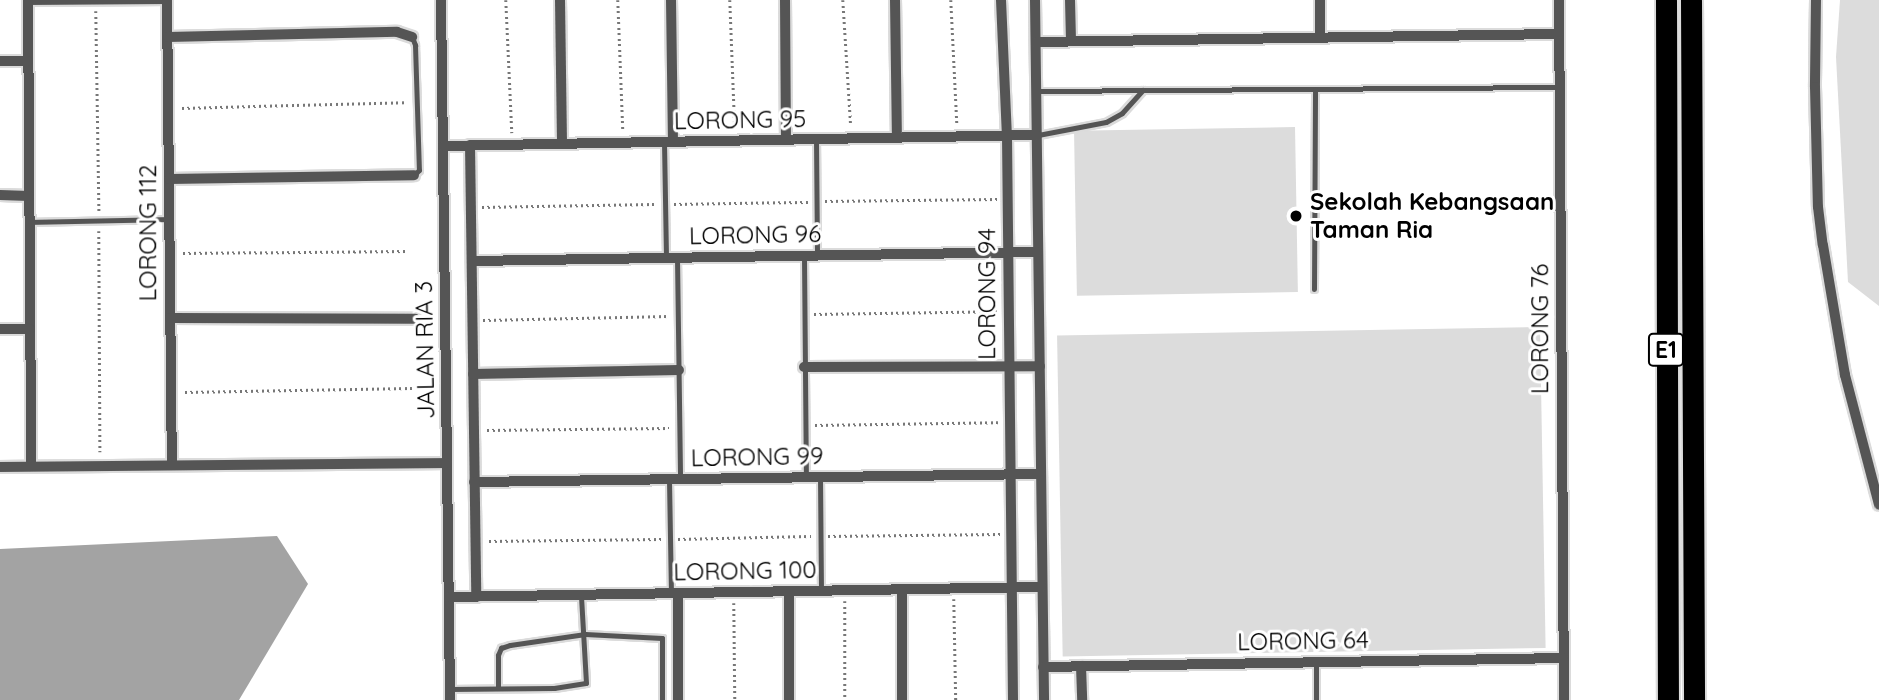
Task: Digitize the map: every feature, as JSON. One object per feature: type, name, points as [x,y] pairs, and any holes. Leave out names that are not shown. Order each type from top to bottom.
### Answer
[{"type":"highway","name":"E1","points":[[1666,0],[1668,700]]},
{"type":"highway","name":"E1","points":[[1691,0],[1694,700]]},
{"type":"street","name":"JALAN RIA 3","points":[[441,0],[449,695]]},
{"type":"street","points":[[560,0],[562,144]]},
{"type":"street","points":[[668,142],[671,0]]},
{"type":"street","points":[[785,0],[786,140]]},
{"type":"street","points":[[895,0],[897,138]]},
{"type":"street","name":"LORONG 94","points":[[1001,0],[1007,136],[1013,700]]},
{"type":"street","points":[[1035,0],[1044,700]]},
{"type":"street","points":[[1070,0],[1071,41]]},
{"type":"street","points":[[1320,0],[1320,36]]},
{"type":"street","name":"LORONG 76","points":[[1559,0],[1563,700]]},
{"type":"street","points":[[1816,0],[1818,207],[1845,375],[1879,505]]},
{"type":"street","points":[[28,1],[30,467]]},
{"type":"street","name":"LORONG 112","points":[[167,1],[172,465]]},
{"type":"street","points":[[168,37],[397,32],[412,37]]},
{"type":"street","points":[[1036,42],[1559,34]]},
{"type":"street","points":[[0,61],[28,61]]},
{"type":"street","name":"LORONG 95","points":[[443,146],[1037,135]]},
{"type":"street","points":[[470,145],[476,597]]},
{"type":"street","points":[[169,179],[414,175]]},
{"type":"street","points":[[0,195],[29,196]]},
{"type":"street","name":"LORONG 96","points":[[472,261],[1038,252]]},
{"type":"street","points":[[170,318],[415,318]]},
{"type":"street","points":[[0,329],[30,328]]},
{"type":"street","points":[[804,367],[1040,366]]},
{"type":"street","points":[[473,374],[679,370]]},
{"type":"street","points":[[0,467],[447,463]]},
{"type":"street","name":"LORONG 99","points":[[474,482],[1041,474]]},
{"type":"street","name":"LORONG 100","points":[[449,597],[581,597],[1042,587]]},
{"type":"street","points":[[902,590],[902,700]]},
{"type":"street","points":[[789,592],[789,700]]},
{"type":"street","points":[[674,593],[678,700]]},
{"type":"street","name":"LORONG 64","points":[[1043,667],[1564,658]]},
{"type":"street","points":[[1082,666],[1082,700]]},
{"type":"lane","points":[[28,1],[167,1]]},
{"type":"lane","points":[[412,37],[419,170],[414,175]]},
{"type":"lane","points":[[1036,91],[1559,87]]},
{"type":"lane","points":[[1314,289],[1315,89]]},
{"type":"lane","points":[[1037,135],[1106,122],[1122,113],[1143,90]]},
{"type":"lane","points":[[816,139],[817,255]]},
{"type":"lane","points":[[668,142],[665,204],[678,316],[679,370],[679,428],[671,539],[674,593]]},
{"type":"lane","points":[[29,222],[169,219]]},
{"type":"lane","points":[[803,256],[806,478]]},
{"type":"lane","points":[[820,477],[821,591]]},
{"type":"lane","points":[[449,695],[498,688],[554,688],[586,683],[581,597]]},
{"type":"lane","points":[[498,688],[498,655],[501,648],[585,634],[662,638],[662,700]]},
{"type":"lane","points":[[1315,700],[1316,662]]},
{"type":"path","points":[[506,0],[513,144]]},
{"type":"path","points":[[618,0],[624,142]]},
{"type":"path","points":[[730,0],[735,141]]},
{"type":"path","points":[[843,0],[851,139]]},
{"type":"path","points":[[951,0],[957,137]]},
{"type":"path","points":[[96,2],[100,466]]},
{"type":"path","points":[[168,108],[417,102]]},
{"type":"path","points":[[471,207],[1007,198]]},
{"type":"path","points":[[170,253],[407,251]]},
{"type":"path","points":[[804,314],[1008,311]]},
{"type":"path","points":[[472,321],[678,316]]},
{"type":"path","points":[[171,392],[412,388]]},
{"type":"path","points":[[805,425],[1009,422]]},
{"type":"path","points":[[474,430],[679,428]]},
{"type":"path","points":[[475,541],[1010,534]]},
{"type":"path","points":[[954,589],[956,700]]},
{"type":"path","points":[[845,591],[845,700]]},
{"type":"path","points":[[734,592],[735,700]]},
{"type":"shaded area","points":[[1840,0],[1879,0],[1879,306],[1848,282],[1836,57]]},
{"type":"shaded area","points":[[1295,127],[1298,292],[1077,296],[1074,131]]},
{"type":"shaded area","points":[[1540,327],[1546,648],[1063,656],[1057,335]]},
{"type":"shaded area","points":[[277,536],[308,584],[239,700],[0,700],[0,549]]},
{"type":"place","name":"Sekolah Kebangsaan Taman Ria","points":[[1296,216]]}]
